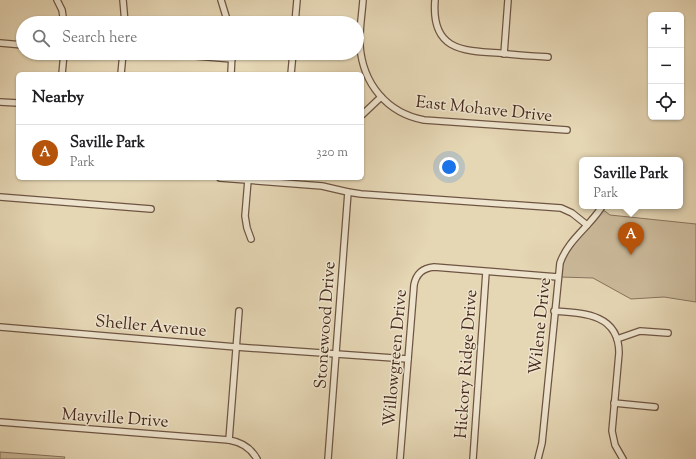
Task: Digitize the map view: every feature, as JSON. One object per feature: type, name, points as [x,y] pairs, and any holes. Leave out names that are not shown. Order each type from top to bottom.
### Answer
[{"type":"street","points":[[57,0],[62,10],[63,16]]},
{"type":"street","points":[[124,0],[125,16]]},
{"type":"street","points":[[221,0],[226,16]]},
{"type":"street","points":[[296,16],[297,0]]},
{"type":"street","name":"East Mohave Drive","points":[[362,16],[363,0]]},
{"type":"street","points":[[435,0],[436,24],[441,34],[447,41],[457,48],[504,54],[548,57]]},
{"type":"street","points":[[504,54],[508,0]]},
{"type":"street","points":[[0,43],[16,44]]},
{"type":"street","points":[[62,72],[63,60]]},
{"type":"street","points":[[121,72],[122,60]]},
{"type":"street","points":[[230,72],[232,60]]},
{"type":"street","points":[[291,72],[292,60]]},
{"type":"street","name":"East Mohave Drive","points":[[363,60],[370,80],[381,97],[406,115],[424,120],[566,130]]},
{"type":"street","points":[[364,113],[381,97]]},
{"type":"street","points":[[0,102],[16,104]]},
{"type":"street","points":[[251,239],[245,216],[248,180],[283,180],[348,192],[560,208],[572,213],[587,225]]},
{"type":"street","name":"Stonewood Drive","points":[[328,459],[348,192]]},
{"type":"street","points":[[0,197],[151,209]]},
{"type":"street","name":"Wilene Drive","points":[[538,459],[542,443],[560,263],[565,252],[600,209]]},
{"type":"street","name":"Willowgreen Drive","points":[[400,459],[414,283],[420,273],[430,268],[486,272]]},
{"type":"street","points":[[486,272],[558,277]]},
{"type":"street","name":"Hickory Ridge Drive","points":[[473,459],[486,272]]},
{"type":"street","points":[[229,440],[239,311]]},
{"type":"street","points":[[554,311],[585,313],[597,317],[609,326],[617,339],[619,353],[612,428],[613,438],[623,459]]},
{"type":"street","name":"Sheller Avenue","points":[[0,327],[236,347],[408,359]]},
{"type":"street","points":[[617,339],[640,331],[668,334]]},
{"type":"street","points":[[614,403],[656,407]]},
{"type":"street","name":"Mayville Drive","points":[[0,422],[229,440],[245,446],[257,459]]},
{"type":"shaded area","points":[[602,209],[610,215],[696,224],[696,302],[664,297],[631,299],[593,278],[560,277],[565,258],[570,249],[582,232]]},
{"type":"shaded area","points":[[0,452],[65,457],[64,459],[0,459]]},
{"type":"place","name":"Saville Park","points":[[631,255]]}]
